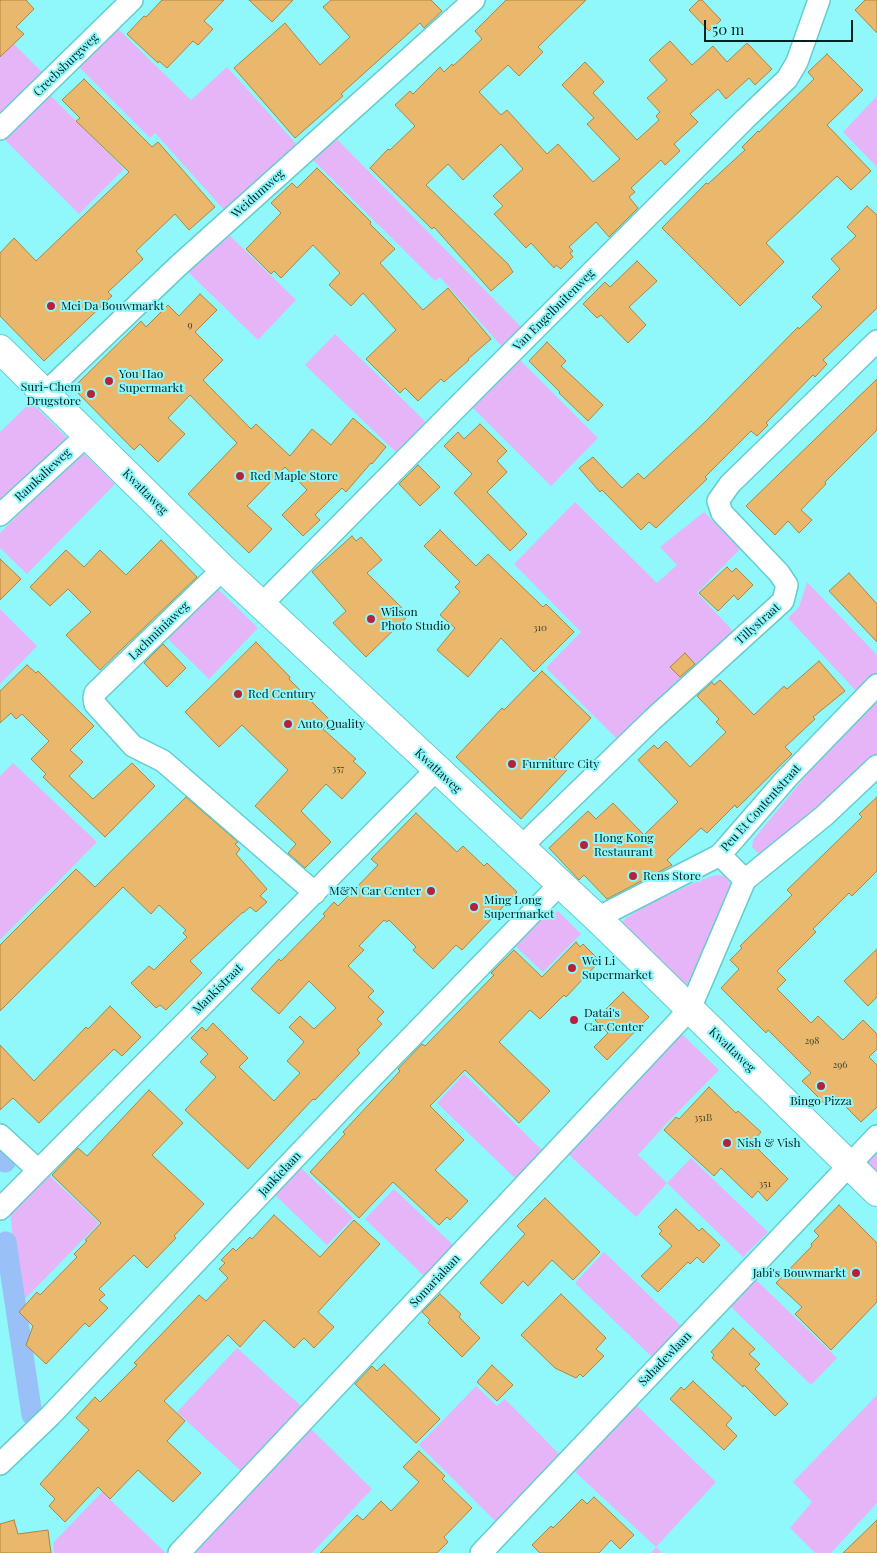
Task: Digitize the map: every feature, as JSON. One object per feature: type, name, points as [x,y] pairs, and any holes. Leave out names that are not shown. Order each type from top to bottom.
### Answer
[{"type":"main road","name":"Kwattaweg","points":[[0,348],[223,569],[436,770],[597,918],[877,1192]]},
{"type":"street","name":"Creebsburgweg","points":[[0,129],[132,0]]},
{"type":"street","name":"Weidumweg","points":[[45,393],[178,266],[474,0]]},
{"type":"street","name":"Van Engelbuitenweg","points":[[262,604],[787,79],[797,62],[819,0]]},
{"type":"street","name":"Tillystraat","points":[[521,847],[652,720],[783,601],[787,585],[779,573],[722,513],[718,501],[730,484],[877,340]]},
{"type":"street","name":"Ramkalieweg","points":[[0,515],[86,435]]},
{"type":"street","name":"Lachminiaweg","points":[[223,569],[96,693],[94,698],[95,704],[133,746],[163,761],[315,893]]},
{"type":"street","name":"Peu Et Contentstraat","points":[[597,918],[720,855],[787,778],[877,685]]},
{"type":"street","points":[[690,1009],[745,880],[824,816],[877,766]]},
{"type":"street","name":"Mankistraat","points":[[2,1202],[38,1170],[436,770]]},
{"type":"street","points":[[720,855],[745,880]]},
{"type":"street","name":"Jankielaan","points":[[0,1464],[56,1409],[350,1100],[560,884]]},
{"type":"street","name":"Somarialaan","points":[[179,1553],[690,1009]]},
{"type":"street","points":[[0,1134],[38,1170]]},
{"type":"street","name":"Sahadewlaan","points":[[481,1553],[877,1136]]},
{"type":"shaded area","points":[[116,27],[191,100],[227,67],[299,147],[226,212],[155,133],[150,138],[77,65]]},
{"type":"shaded area","points":[[0,30],[44,74],[0,117]]},
{"type":"shaded area","points":[[47,92],[124,169],[79,214],[2,137]]},
{"type":"shaded area","points":[[877,96],[877,167],[843,132]]},
{"type":"shaded area","points":[[332,134],[525,331],[505,350],[440,277],[435,281],[308,155]]},
{"type":"shaded area","points":[[226,232],[296,300],[258,340],[184,268]]},
{"type":"shaded area","points":[[335,334],[430,426],[401,457],[305,365]]},
{"type":"shaded area","points":[[516,356],[598,438],[551,486],[469,404]]},
{"type":"shaded area","points":[[31,402],[69,440],[0,509],[0,432]]},
{"type":"shaded area","points":[[81,451],[115,484],[27,574],[0,548],[0,533]]},
{"type":"shaded area","points":[[575,502],[657,583],[677,565],[660,547],[704,512],[740,549],[697,593],[735,633],[620,742],[546,668],[581,632],[514,564]]},
{"type":"shaded area","points":[[807,582],[877,655],[877,672],[857,692],[788,618],[799,607]]},
{"type":"shaded area","points":[[215,586],[258,628],[209,679],[166,637]]},
{"type":"shaded area","points":[[0,609],[37,646],[0,684]]},
{"type":"shaded area","points":[[877,699],[877,756],[767,853],[758,853],[752,847],[753,840],[823,755]]},
{"type":"shaded area","points":[[13,763],[97,842],[0,940],[0,776]]},
{"type":"shaded area","points":[[716,875],[724,876],[730,883],[728,898],[697,975],[689,983],[680,986],[620,925],[626,918],[649,904],[696,882]]},
{"type":"shaded area","points":[[550,909],[559,912],[581,934],[543,972],[513,944]]},
{"type":"shaded area","points":[[681,1034],[719,1070],[638,1155],[667,1183],[636,1217],[565,1151]]},
{"type":"shaded area","points":[[464,1074],[545,1153],[518,1181],[437,1103]]},
{"type":"shaded area","points":[[877,1149],[877,1177],[866,1167],[866,1161]]},
{"type":"shaded area","points":[[691,1158],[768,1232],[743,1257],[667,1183]]},
{"type":"shaded area","points":[[300,1167],[353,1218],[327,1245],[274,1194]]},
{"type":"shaded area","points":[[47,1173],[99,1223],[20,1304],[10,1211]]},
{"type":"shaded area","points":[[394,1189],[453,1245],[424,1276],[365,1219]]},
{"type":"shaded area","points":[[604,1252],[682,1327],[652,1357],[575,1283]]},
{"type":"shaded area","points":[[753,1277],[837,1358],[811,1385],[727,1303]]},
{"type":"shaded area","points":[[237,1348],[301,1406],[241,1471],[177,1412]]},
{"type":"shaded area","points":[[476,1386],[497,1406],[505,1399],[560,1455],[498,1524],[419,1445]]},
{"type":"shaded area","points":[[877,1395],[877,1503],[831,1553],[815,1553],[790,1528],[812,1502],[793,1482]]},
{"type":"shaded area","points":[[633,1402],[716,1482],[656,1547],[570,1467]]},
{"type":"shaded area","points":[[311,1429],[372,1489],[312,1553],[193,1553]]},
{"type":"shaded area","points":[[102,1492],[166,1553],[54,1553],[53,1543]]},
{"type":"shaded area","points":[[656,1547],[662,1553],[651,1553]]},
{"type":"building","points":[[0,0],[26,0],[34,9],[16,27],[24,34],[0,57]]},
{"type":"building","points":[[162,0],[224,0],[204,21],[213,29],[198,45],[193,41],[167,68],[159,61],[158,63],[127,34]]},
{"type":"building","points":[[249,0],[293,0],[272,22]]},
{"type":"building","points":[[331,0],[431,0],[442,11],[424,28],[420,23],[341,94],[343,96],[295,138],[234,68],[285,23],[320,65],[350,37],[323,7]]},
{"type":"building","points":[[506,0],[586,0],[538,47],[543,52],[519,76],[508,65],[479,92],[501,115],[507,110],[547,154],[558,144],[593,182],[620,159],[587,124],[594,118],[562,85],[585,62],[604,82],[593,93],[637,140],[659,120],[656,116],[660,112],[647,98],[667,80],[649,60],[670,41],[692,65],[713,46],[727,62],[747,43],[772,69],[755,85],[749,78],[726,99],[718,89],[690,114],[698,122],[674,144],[680,151],[665,165],[661,160],[631,188],[635,192],[629,197],[638,208],[609,237],[596,222],[569,247],[573,251],[570,253],[573,257],[561,269],[556,265],[554,268],[531,243],[526,248],[494,214],[503,206],[493,196],[523,169],[501,144],[463,180],[448,164],[426,185],[508,264],[513,272],[491,291],[434,227],[432,229],[370,168],[388,149],[390,150],[415,126],[395,105],[410,91],[413,94],[440,67],[444,72],[452,64],[453,66],[482,39],[475,31]]},
{"type":"building","points":[[699,0],[702,0],[721,20],[709,31],[689,10]]},
{"type":"building","points":[[865,0],[877,0],[877,33],[855,10]]},
{"type":"building","points":[[827,54],[863,90],[827,125],[871,171],[851,190],[837,176],[766,243],[784,262],[740,306],[662,228],[706,183],[708,184],[745,150],[742,147],[814,79],[808,72]]},
{"type":"building","points":[[84,79],[152,147],[158,142],[215,207],[189,230],[175,214],[136,251],[143,259],[108,292],[112,296],[44,361],[0,316],[0,253],[14,238],[36,261],[129,172],[76,121],[80,118],[62,100]]},
{"type":"building","points":[[317,168],[395,249],[380,263],[423,310],[448,288],[491,339],[444,382],[441,379],[418,401],[405,388],[400,393],[366,359],[396,330],[363,293],[351,306],[329,285],[340,273],[313,245],[281,278],[274,271],[271,274],[246,249],[281,213],[271,203],[292,183],[297,188]]},
{"type":"building","points":[[867,206],[877,215],[877,308],[823,360],[827,364],[815,377],[813,375],[766,423],[768,425],[757,436],[751,431],[705,477],[707,479],[656,528],[649,522],[641,530],[602,490],[600,492],[579,468],[593,457],[622,488],[638,473],[644,479],[704,423],[798,327],[799,329],[822,307],[812,297],[840,269],[831,259],[856,236],[847,227]]},
{"type":"building","points":[[637,261],[657,281],[629,307],[646,325],[628,343],[601,315],[597,318],[583,304],[605,282],[610,287]]},
{"type":"building","points":[[200,294],[217,310],[195,332],[223,360],[203,380],[251,429],[256,424],[290,456],[312,429],[331,445],[353,418],[386,447],[346,492],[342,488],[315,515],[320,520],[303,536],[282,515],[307,490],[285,467],[247,506],[272,529],[249,553],[188,494],[237,443],[190,395],[168,418],[185,434],[158,462],[140,444],[134,450],[73,388],[141,321],[146,327],[168,305],[179,316]]},
{"type":"building","points":[[547,342],[566,361],[561,366],[603,405],[588,421],[529,361]]},
{"type":"building","points":[[877,379],[877,430],[825,482],[826,484],[801,510],[812,520],[799,533],[788,521],[775,535],[746,506]]},
{"type":"building","points":[[480,424],[507,451],[497,461],[507,472],[487,492],[527,534],[510,551],[454,493],[472,474],[444,446],[458,432],[464,439]]},
{"type":"building","points":[[418,465],[440,487],[420,506],[399,484]]},
{"type":"building","points":[[440,530],[476,566],[488,554],[543,607],[546,604],[574,632],[534,672],[501,638],[468,677],[437,650],[455,628],[440,615],[460,592],[455,587],[460,582],[424,546]]},
{"type":"building","points":[[352,536],[356,541],[361,537],[382,560],[367,573],[409,615],[366,657],[333,623],[346,611],[312,572]]},
{"type":"building","points":[[161,540],[197,577],[100,670],[66,635],[91,612],[68,589],[50,606],[30,587],[66,550],[84,567],[100,550],[126,575]]},
{"type":"building","points":[[0,559],[21,579],[0,600]]},
{"type":"building","points":[[727,567],[732,572],[736,568],[753,585],[738,600],[734,595],[718,611],[699,593]]},
{"type":"building","points":[[849,573],[877,604],[877,642],[829,591]]},
{"type":"building","points":[[256,642],[290,677],[289,679],[331,721],[323,729],[356,759],[353,761],[366,773],[342,799],[326,784],[301,811],[331,842],[305,868],[288,853],[296,844],[255,806],[288,770],[242,725],[219,747],[185,712]]},
{"type":"building","points":[[163,644],[186,668],[167,687],[144,663]]},
{"type":"building","points":[[685,653],[695,664],[680,677],[670,667]]},
{"type":"building","points":[[819,661],[845,691],[813,717],[815,719],[785,747],[792,754],[737,808],[735,805],[707,833],[701,828],[667,860],[672,865],[607,899],[584,875],[579,880],[549,848],[588,811],[596,819],[613,803],[644,835],[678,802],[638,760],[654,745],[658,749],[666,741],[690,767],[726,732],[716,722],[719,719],[697,696],[712,682],[714,685],[720,680],[754,715],[784,686],[787,689]]},
{"type":"building","points":[[27,665],[36,673],[38,671],[94,726],[70,750],[83,762],[69,776],[93,799],[132,763],[155,786],[105,837],[43,777],[46,774],[31,759],[49,741],[22,714],[16,719],[11,713],[0,723],[0,691]]},
{"type":"building","name":"Furniture City","points":[[542,671],[591,718],[554,757],[567,770],[521,819],[456,757],[502,708],[504,710]]},
{"type":"building","points":[[186,797],[238,842],[235,844],[240,849],[236,854],[267,889],[260,896],[267,902],[256,912],[250,907],[243,912],[190,961],[202,973],[166,1010],[160,1005],[156,1008],[131,983],[149,966],[154,970],[187,937],[183,933],[186,930],[159,905],[151,914],[123,887],[0,1011],[0,945],[76,869],[95,887]]},
{"type":"building","points":[[877,797],[877,871],[852,896],[849,893],[813,929],[816,932],[777,971],[786,980],[777,989],[811,1023],[818,1016],[843,1040],[863,1020],[877,1034],[877,1049],[869,1057],[877,1065],[877,1107],[861,1122],[833,1094],[824,1103],[802,1081],[811,1073],[768,1030],[766,1033],[721,988],[739,969],[730,960],[742,948],[740,946],[792,895],[787,890],[862,817],[859,814]]},
{"type":"building","points":[[416,813],[457,852],[463,846],[484,866],[487,863],[517,892],[462,950],[456,945],[433,969],[413,950],[416,947],[389,920],[387,922],[384,920],[359,946],[364,950],[348,966],[374,991],[368,997],[384,1012],[377,1019],[382,1024],[357,1050],[360,1053],[315,1100],[313,1099],[248,1169],[185,1110],[216,1077],[200,1062],[208,1054],[191,1038],[202,1027],[206,1031],[213,1023],[248,1058],[239,1067],[274,1101],[300,1073],[287,1061],[304,1042],[289,1027],[300,1016],[314,1029],[336,1008],[309,981],[279,1014],[251,989],[279,959],[281,961],[325,916],[323,914],[334,902],[338,906],[378,865],[371,859]]},
{"type":"building","points":[[576,942],[580,947],[583,944],[600,961],[566,997],[564,995],[540,1019],[530,1010],[499,1042],[550,1091],[519,1123],[465,1070],[430,1106],[464,1140],[435,1170],[468,1201],[450,1220],[447,1217],[439,1225],[393,1182],[359,1218],[310,1172],[345,1134],[343,1132],[400,1071],[398,1069],[422,1044],[425,1046],[494,975],[491,973],[514,950],[542,977]]},
{"type":"building","points":[[877,949],[877,997],[868,1006],[844,981]]},
{"type":"building","points":[[623,992],[649,1017],[607,1060],[594,1047],[608,1033],[595,1020]]},
{"type":"building","points":[[110,1006],[141,1037],[122,1056],[114,1049],[39,1123],[13,1098],[0,1110],[0,1045],[34,1081],[86,1027],[88,1029]]},
{"type":"building","points":[[709,1087],[736,1113],[738,1111],[761,1132],[752,1143],[788,1179],[767,1201],[758,1191],[752,1198],[721,1168],[714,1176],[664,1130],[676,1117],[679,1119]]},
{"type":"building","points":[[149,1090],[183,1123],[152,1155],[204,1204],[174,1236],[176,1238],[147,1268],[134,1255],[99,1289],[105,1295],[99,1300],[108,1308],[89,1327],[85,1323],[46,1364],[26,1345],[33,1326],[19,1312],[37,1292],[40,1295],[77,1257],[74,1254],[101,1223],[52,1175],[78,1148],[87,1156]]},
{"type":"building","points":[[545,1198],[600,1252],[573,1280],[552,1260],[528,1286],[523,1281],[502,1304],[480,1283],[525,1234],[517,1226]]},
{"type":"building","points":[[839,1205],[877,1243],[877,1302],[831,1350],[795,1314],[802,1307],[776,1283],[812,1246],[811,1244],[819,1236],[814,1231]]},
{"type":"building","points":[[676,1209],[699,1231],[702,1228],[720,1245],[703,1263],[697,1257],[690,1264],[688,1262],[658,1292],[641,1276],[672,1246],[659,1234],[662,1231],[658,1227]]},
{"type":"building","points":[[274,1215],[320,1257],[354,1220],[380,1244],[318,1312],[334,1327],[314,1348],[304,1338],[294,1348],[264,1320],[240,1347],[228,1335],[164,1401],[185,1421],[167,1441],[201,1473],[173,1502],[138,1470],[110,1499],[98,1487],[65,1522],[49,1506],[55,1499],[40,1484],[89,1430],[76,1418],[95,1397],[100,1402],[137,1365],[134,1363],[199,1295],[206,1301],[228,1278],[219,1269],[225,1263],[221,1260],[233,1248],[236,1251],[250,1237],[252,1239]]},
{"type":"building","points":[[440,1294],[461,1314],[459,1317],[480,1338],[462,1357],[428,1323],[430,1320],[422,1312]]},
{"type":"building","points":[[561,1294],[606,1338],[596,1349],[604,1356],[583,1377],[580,1374],[576,1378],[555,1368],[521,1335]]},
{"type":"building","points":[[733,1328],[755,1349],[749,1354],[760,1364],[755,1369],[788,1404],[775,1416],[744,1385],[743,1387],[712,1358],[714,1355],[711,1352]]},
{"type":"building","points":[[384,1364],[440,1419],[416,1443],[355,1384],[372,1366],[377,1371]]},
{"type":"building","points":[[492,1365],[513,1385],[497,1401],[477,1382]]},
{"type":"building","points":[[693,1381],[732,1418],[726,1425],[737,1436],[724,1450],[670,1399],[681,1387],[684,1390]]},
{"type":"building","points":[[419,1451],[445,1476],[442,1479],[472,1508],[444,1537],[448,1542],[437,1553],[320,1553],[357,1515],[363,1520],[381,1501],[391,1511],[419,1482],[403,1467]]},
{"type":"building","points":[[594,1497],[634,1535],[620,1549],[611,1540],[599,1553],[540,1553],[532,1545],[551,1526],[553,1528],[582,1499],[587,1504]]},
{"type":"building","points":[[14,1520],[18,1534],[48,1530],[51,1553],[0,1553],[0,1524]]},
{"type":"building","points":[[877,1520],[877,1553],[843,1553]]},
{"type":"waterway","points":[[0,1159],[5,1162]]},
{"type":"waterway","points":[[6,1242],[32,1415]]},
{"type":"place","name":"Mei Da Bouwmarkt","points":[[51,306]]},
{"type":"place","name":"You Hao Supermarkt","points":[[109,381]]},
{"type":"place","name":"Suri-Chem Drugstore","points":[[91,394]]},
{"type":"place","name":"Red Maple Store","points":[[240,476]]},
{"type":"place","name":"Wilson Photo Studio","points":[[371,619]]},
{"type":"place","name":"Red Century","points":[[238,694]]},
{"type":"place","name":"Auto Quality","points":[[288,724]]},
{"type":"place","name":"Furniture City","points":[[512,764]]},
{"type":"place","name":"Hong Kong Restaurant","points":[[584,845]]},
{"type":"place","name":"Rens Store","points":[[633,876]]},
{"type":"place","name":"M&N Car Center","points":[[431,891]]},
{"type":"place","name":"Ming Long Supermarket","points":[[474,907]]},
{"type":"place","name":"Wei Li Supermarket","points":[[572,968]]},
{"type":"place","name":"Datai's Car Center","points":[[574,1020]]},
{"type":"place","name":"Bingo Pizza","points":[[821,1086]]},
{"type":"place","name":"Nish & Vish","points":[[727,1143]]},
{"type":"place","name":"Jabi's Bouwmarkt","points":[[856,1273]]}]
